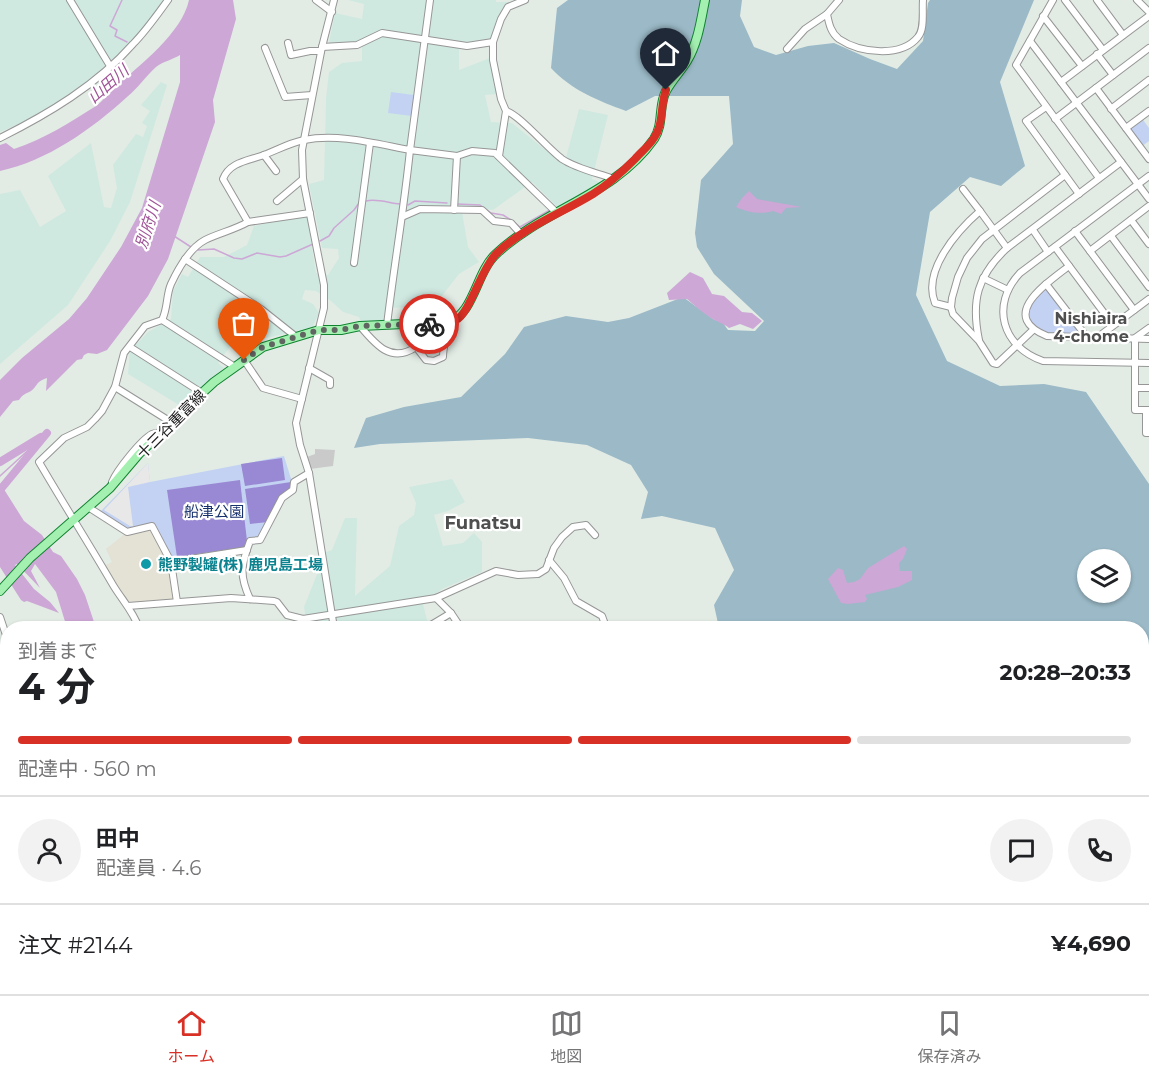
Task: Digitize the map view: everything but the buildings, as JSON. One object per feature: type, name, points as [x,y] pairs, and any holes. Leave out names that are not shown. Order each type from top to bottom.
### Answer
[{"type":"main road","points":[[448,322],[455,320],[464,312],[484,270],[494,255],[520,234],[593,194],[614,179],[654,139],[659,128],[663,98],[693,49],[705,0]]},
{"type":"main road","name":"十三谷重富線","points":[[0,591],[52,539],[110,488],[161,432],[202,393],[263,347],[319,330],[448,322]]},
{"type":"street","points":[[70,0],[110,66]]},
{"type":"street","points":[[0,138],[61,104],[110,66],[133,45],[168,0]]},
{"type":"street","points":[[316,0],[332,12]]},
{"type":"street","points":[[333,621],[309,473],[297,435],[296,423],[324,308],[324,285],[301,161],[312,95],[334,0]]},
{"type":"street","points":[[387,324],[404,216],[410,150],[430,0]]},
{"type":"street","points":[[499,156],[506,111],[501,99],[493,60],[493,42],[505,11],[520,0]]},
{"type":"street","points":[[787,49],[805,29],[827,14],[839,0]]},
{"type":"street","points":[[827,14],[829,27],[838,39],[872,52],[905,48],[920,36],[922,0]]},
{"type":"street","points":[[1053,0],[1016,65],[1100,178]]},
{"type":"street","points":[[1065,0],[1113,75]]},
{"type":"street","points":[[1097,0],[1123,35]]},
{"type":"street","points":[[1062,82],[1149,14],[1137,0]]},
{"type":"street","points":[[1044,16],[1082,66]]},
{"type":"street","points":[[288,43],[291,55],[357,45],[382,33],[468,46],[493,42]]},
{"type":"street","points":[[1030,41],[1149,199]]},
{"type":"street","points":[[265,48],[285,97],[312,95]]},
{"type":"street","points":[[1055,119],[1148,50]]},
{"type":"street","points":[[1111,109],[1149,80]]},
{"type":"street","points":[[1096,88],[1149,159]]},
{"type":"street","points":[[1046,106],[1026,122],[1079,194]]},
{"type":"street","points":[[506,111],[514,114],[562,159],[614,179]]},
{"type":"street","points":[[1126,128],[1149,111]]},
{"type":"street","points":[[248,222],[223,179],[226,172],[234,165],[303,140],[323,137],[457,156],[472,151],[495,153],[557,213]]},
{"type":"street","points":[[1141,147],[1149,141]]},
{"type":"street","points":[[354,263],[370,143]]},
{"type":"street","points":[[264,155],[276,171]]},
{"type":"street","points":[[454,210],[457,156]]},
{"type":"street","points":[[980,341],[976,322],[976,300],[983,278],[994,260],[1120,162]]},
{"type":"street","points":[[1033,330],[997,364],[993,363],[980,341],[954,314],[951,307],[958,277],[967,258],[982,239],[1065,176]]},
{"type":"street","points":[[1149,176],[1020,273],[1008,290],[1003,309],[1004,322],[1016,345],[1026,354],[1042,361],[1149,363]]},
{"type":"street","points":[[277,201],[303,179]]},
{"type":"street","points":[[963,189],[1007,248]]},
{"type":"street","points":[[1090,251],[1149,206]]},
{"type":"street","points":[[404,216],[420,209],[482,210],[494,221],[511,223],[520,234]]},
{"type":"street","points":[[951,307],[936,303],[931,293],[938,265],[952,240],[980,212]]},
{"type":"street","points":[[136,621],[39,462],[64,438],[87,427],[102,411],[115,387],[124,353],[145,326],[162,320],[166,312],[170,286],[185,260],[197,246],[248,222],[310,213]]},
{"type":"street","points":[[1131,220],[1149,244]]},
{"type":"street","points":[[1033,230],[1048,252]]},
{"type":"street","points":[[1075,231],[1134,310]]},
{"type":"street","points":[[1111,236],[1149,287]]},
{"type":"street","points":[[1055,247],[1113,325]]},
{"type":"street","points":[[185,260],[261,309],[295,336]]},
{"type":"street","points":[[1069,266],[1033,295],[1027,309],[1028,322],[1033,330],[1047,336],[1149,339]]},
{"type":"street","points":[[983,278],[1008,290]]},
{"type":"street","points":[[1046,284],[1086,336]]},
{"type":"street","points":[[1098,337],[1149,299]]},
{"type":"street","points":[[162,320],[235,366]]},
{"type":"street","points":[[360,326],[380,349],[395,353],[411,351],[416,347],[426,360],[434,361],[443,357],[443,344],[448,322]]},
{"type":"street","points":[[1135,339],[1149,328]]},
{"type":"street","points":[[1135,339],[1135,410],[1148,410],[1146,433],[1149,433]]},
{"type":"street","points":[[130,347],[202,393]]},
{"type":"street","points":[[244,360],[263,388],[302,399]]},
{"type":"street","points":[[309,368],[330,380],[330,385]]},
{"type":"street","points":[[115,387],[171,422]]},
{"type":"street","points":[[1136,388],[1149,388]]},
{"type":"street","points":[[250,599],[242,574],[243,561],[250,541],[260,540],[282,498],[293,490],[294,482],[309,473]]},
{"type":"street","points":[[88,507],[127,532],[152,526],[171,562],[177,602]]},
{"type":"street","points":[[128,606],[231,598],[274,601],[286,615],[303,619],[333,615],[435,598],[496,571],[518,575],[538,574],[546,569],[554,548],[573,527],[586,525],[595,535]]},
{"type":"street","points":[[171,562],[247,550]]},
{"type":"street","points":[[549,560],[564,578],[576,600],[602,616],[604,621]]},
{"type":"street","points":[[435,598],[456,621]]},
{"type":"street","points":[[438,621],[451,613]]},
{"type":"shaded area","points":[[0,0],[165,0],[130,45],[69,97],[38,116],[0,132]]},
{"type":"shaded area","points":[[348,0],[496,0],[496,2],[511,2],[506,6],[492,41],[473,43],[459,41],[459,70],[490,58],[498,94],[485,95],[491,122],[512,123],[564,165],[579,109],[608,115],[592,179],[605,185],[559,209],[532,182],[493,210],[461,206],[468,247],[479,262],[459,274],[441,297],[424,308],[428,322],[417,323],[416,307],[387,308],[386,324],[362,325],[359,317],[343,312],[316,291],[305,290],[302,299],[313,304],[319,313],[312,328],[266,338],[252,346],[237,337],[218,363],[224,368],[204,384],[184,408],[128,374],[130,351],[148,332],[171,319],[173,291],[182,274],[188,277],[200,257],[224,257],[247,245],[254,226],[307,215],[316,273],[328,275],[339,258],[338,249],[322,248],[309,184],[324,180],[329,72],[342,63],[362,61],[362,45],[328,47],[335,13],[362,19],[364,4]]},
{"type":"shaded area","points":[[568,0],[742,0],[740,16],[754,47],[776,55],[808,46],[834,43],[897,69],[923,41],[930,0],[1034,0],[1000,82],[1025,166],[1001,186],[970,177],[930,212],[916,295],[947,361],[1000,386],[1044,384],[1086,392],[1149,484],[1149,621],[717,621],[714,605],[734,570],[715,528],[662,516],[641,519],[648,492],[631,465],[587,445],[528,438],[380,444],[354,448],[366,418],[404,407],[461,397],[505,354],[524,327],[566,316],[608,322],[629,318],[683,297],[713,319],[723,323],[728,330],[755,331],[764,321],[714,274],[697,247],[695,233],[701,180],[733,144],[729,96],[655,96],[626,111],[586,94],[551,68],[557,8]]},
{"type":"shaded area","points":[[161,82],[167,85],[130,202],[110,241],[68,305],[0,364],[0,194],[20,190],[40,227],[66,211],[48,176],[91,143],[104,207],[111,208],[117,188],[113,165],[136,134],[143,137],[147,126],[142,123],[150,111],[141,105]]},
{"type":"shaded area","points":[[315,449],[335,450],[333,466],[310,469],[307,457],[315,454]]},
{"type":"shaded area","points":[[148,463],[150,482],[128,487],[133,526],[130,526],[104,510]]},
{"type":"shaded area","points":[[452,479],[465,502],[434,515],[443,546],[463,543],[474,533],[482,542],[482,572],[442,589],[423,604],[427,621],[306,621],[304,607],[326,552],[332,550],[345,518],[357,518],[355,596],[390,566],[399,526],[414,515],[416,503],[409,487]]},
{"type":"shaded area","points":[[151,529],[170,565],[175,601],[130,603],[125,601],[104,566],[112,562],[106,549],[126,533]]},
{"type":"green space","points":[[391,92],[414,95],[412,116],[388,113]]},
{"type":"green space","points":[[1141,117],[1149,128],[1149,141],[1141,147],[1126,128]]},
{"type":"green space","points":[[1046,284],[1086,336],[1047,336],[1028,322],[1029,301]]},
{"type":"green space","name":"船津公園","points":[[284,456],[292,482],[259,538],[246,548],[170,559],[153,524],[128,530],[100,512],[148,463],[150,482]]},
{"type":"green space","points":[[282,458],[285,480],[245,486],[241,464]]},
{"type":"green space","points":[[240,480],[247,541],[245,547],[177,557],[167,490]]},
{"type":"green space","points":[[291,482],[292,486],[268,522],[250,524],[245,489]]},
{"type":"water","points":[[189,0],[233,0],[236,19],[213,100],[215,122],[168,259],[148,296],[107,350],[84,355],[46,391],[47,378],[40,381],[19,400],[13,401],[0,417],[0,380],[22,358],[69,319],[87,298],[121,247],[142,208],[180,82],[180,55],[156,67],[99,121],[52,152],[0,171],[0,145],[6,143],[14,149],[25,145],[96,106],[159,48],[178,24]]},
{"type":"water","points":[[749,191],[757,199],[802,207],[786,208],[781,214],[773,211],[754,212],[736,207]]},
{"type":"water","points":[[690,272],[703,278],[712,294],[724,296],[742,312],[752,313],[762,321],[753,329],[740,324],[729,328],[708,316],[687,299],[669,300],[667,293]]},
{"type":"water","points":[[0,483],[24,521],[42,535],[53,552],[61,556],[77,579],[94,621],[65,621],[56,592],[35,564],[31,571],[40,588],[17,564],[15,565],[34,589],[59,613],[21,600],[0,567]]},
{"type":"water","points":[[904,546],[907,549],[899,563],[900,571],[912,571],[912,580],[898,587],[865,595],[867,599],[865,602],[841,603],[828,579],[838,568],[843,570],[847,583],[854,582],[860,579],[868,568]]},
{"type":"waterway","points":[[122,0],[110,26],[117,30],[115,36],[127,42]]},
{"type":"waterway","points":[[366,201],[378,200],[400,204]]},
{"type":"waterway","points":[[408,205],[415,201],[447,203]]},
{"type":"waterway","points":[[320,241],[329,236],[359,203]]},
{"type":"waterway","points":[[457,204],[480,205],[491,213],[503,215],[511,220]]},
{"type":"waterway","points":[[515,223],[520,227],[550,210]]},
{"type":"waterway","points":[[174,236],[191,247]]},
{"type":"waterway","points":[[198,250],[214,249],[242,259],[257,253],[286,256],[313,244]]},
{"type":"waterway","points":[[0,476],[47,433]]},
{"type":"waterway","name":"別府川","points":[[0,490],[47,433]]},
{"type":"waterway","name":"別府川","points":[[0,462],[41,437]]},
{"type":"way so far","points":[[244,360],[263,347],[319,330],[341,330],[387,324],[429,324]]},
{"type":"place","name":"熊野製罐(株) 鹿児島工場","points":[[146,564]]},
{"type":"district","name":"Nishiaira 4-chome","points":[[1091,327]]},
{"type":"district","name":"Funatsu","points":[[483,523]]},
{"type":"route","points":[[429,324],[448,322],[460,317],[494,255],[520,234],[593,194],[614,179],[641,153],[654,139],[659,128],[666,90]]},
{"type":"water label","name":"山田川","points":[[108,84]]}]
